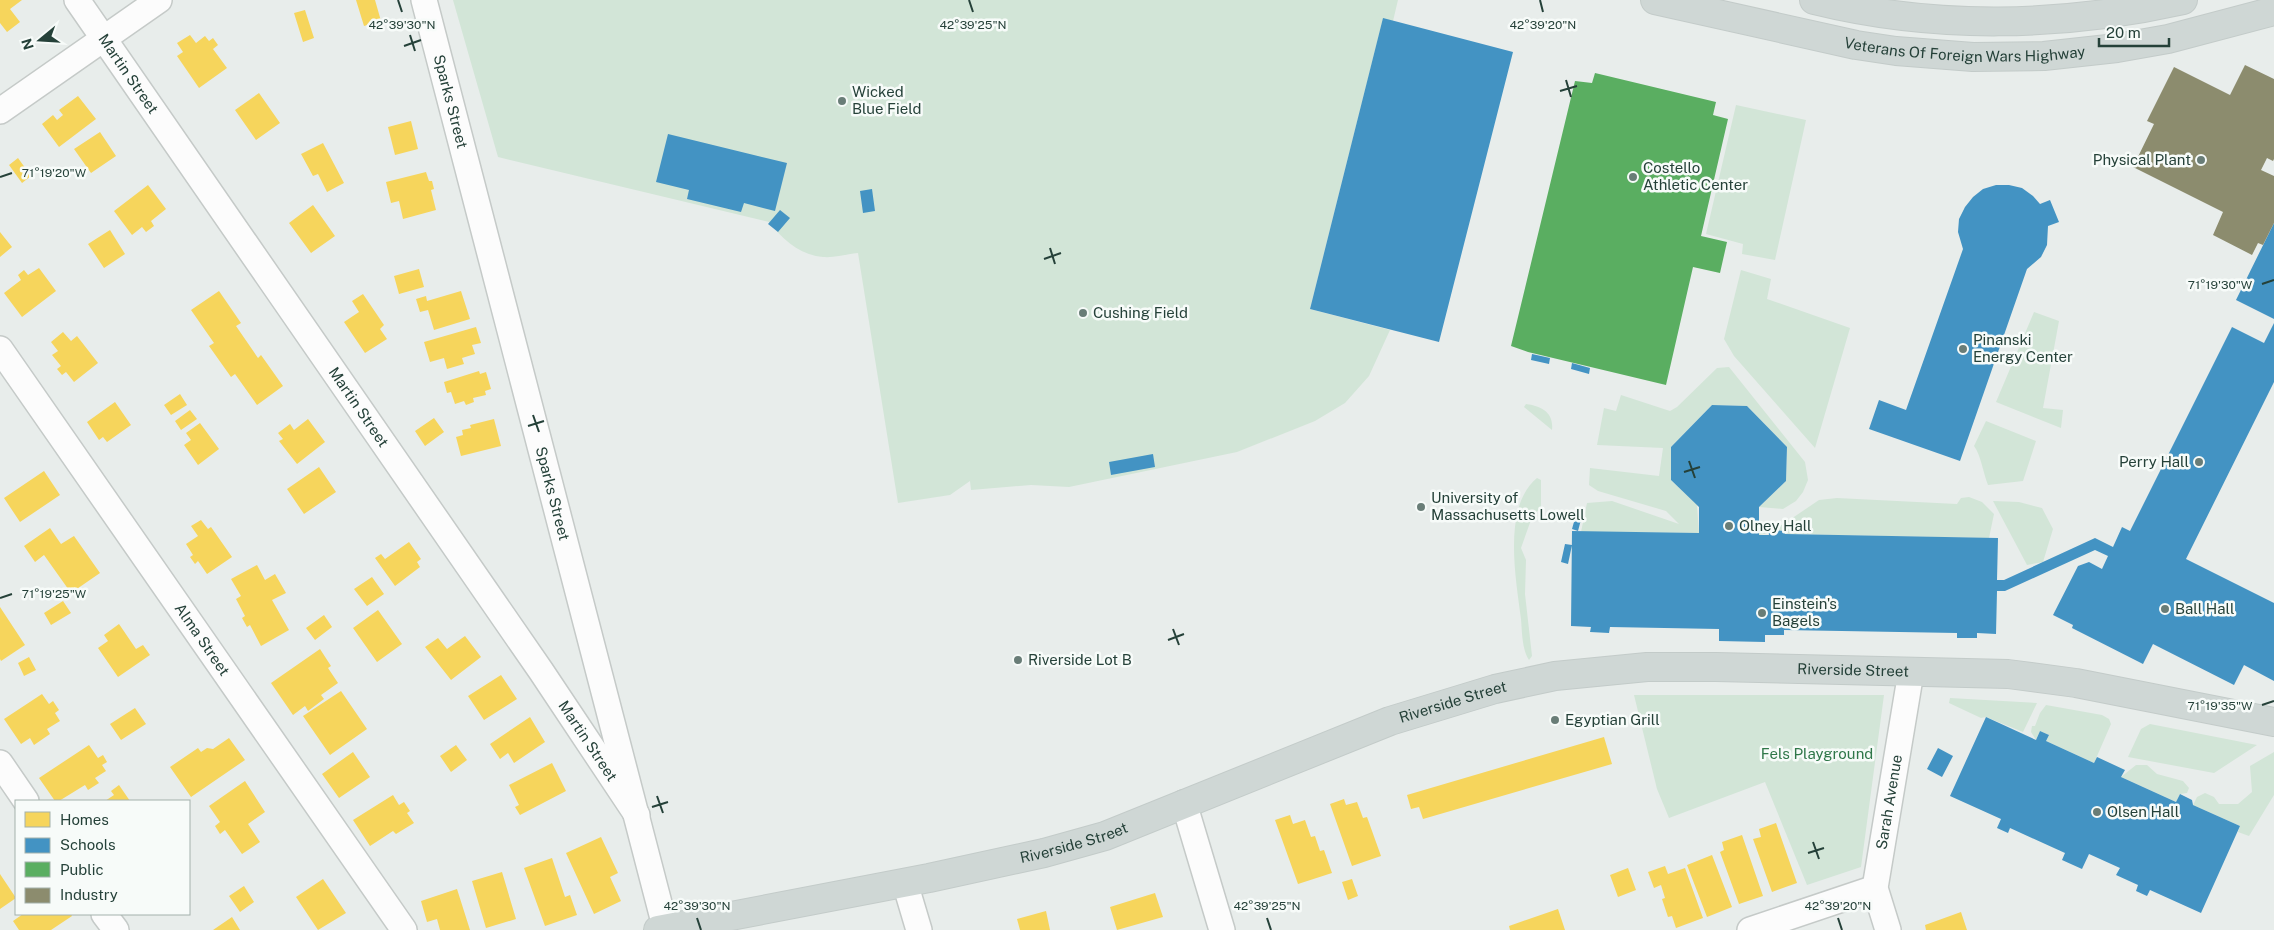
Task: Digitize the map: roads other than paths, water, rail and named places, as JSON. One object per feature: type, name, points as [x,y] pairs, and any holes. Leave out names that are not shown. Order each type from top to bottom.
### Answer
[{"type":"main road","name":"Veterans Of Foreign Wars Highway","points":[[1655,0],[1856,45],[1896,51],[1973,57],[2044,56],[2117,48],[2168,38],[2274,11]]},
{"type":"main road","name":"Veterans Of Foreign Wars Highway","points":[[1814,0],[1904,16],[2006,22],[2097,15],[2183,0]]},
{"type":"main road","name":"Riverside Street","points":[[663,929],[905,883],[1044,853],[1105,836],[1390,721],[1495,689],[1555,676],[1657,667],[2008,674],[2076,683],[2274,722]]},
{"type":"street","name":"Martin Street","points":[[78,0],[541,671],[637,815]]},
{"type":"street","points":[[0,111],[159,0]]},
{"type":"street","name":"Sparks Street","points":[[424,0],[637,815],[663,929]]},
{"type":"street","name":"Alma Street","points":[[0,350],[404,930]]},
{"type":"street","name":"Sarah Avenue","points":[[1888,930],[1875,888],[1911,672]]},
{"type":"street","points":[[0,763],[25,800]]},
{"type":"street","points":[[1184,803],[1222,930]]},
{"type":"street","points":[[905,883],[919,930]]},
{"type":"street","points":[[1750,930],[1875,888]]},
{"type":"street","points":[[105,915],[116,930]]},
{"type":"place","name":"Wicked Blue Field","points":[[842,101]]},
{"type":"place","name":"Physical Plant","points":[[2201,160]]},
{"type":"place","name":"Costello Athletic Center","points":[[1633,177]]},
{"type":"place","name":"Cushing Field","points":[[1083,313]]},
{"type":"place","name":"Pinanski Energy Center","points":[[1963,349]]},
{"type":"place","name":"Perry Hall","points":[[2199,462]]},
{"type":"place","name":"University of Massachusetts Lowell","points":[[1421,507]]},
{"type":"place","name":"Olney Hall","points":[[1729,526]]},
{"type":"place","name":"Ball Hall","points":[[2165,609]]},
{"type":"place","name":"Einstein's Bagels","points":[[1762,613]]},
{"type":"place","name":"Riverside Lot B","points":[[1018,660]]},
{"type":"place","name":"Egyptian Grill","points":[[1555,720]]},
{"type":"place","name":"Olsen Hall","points":[[2097,812]]},
{"type":"park label","name":"Fels Playground","points":[[1817,754]]}]
